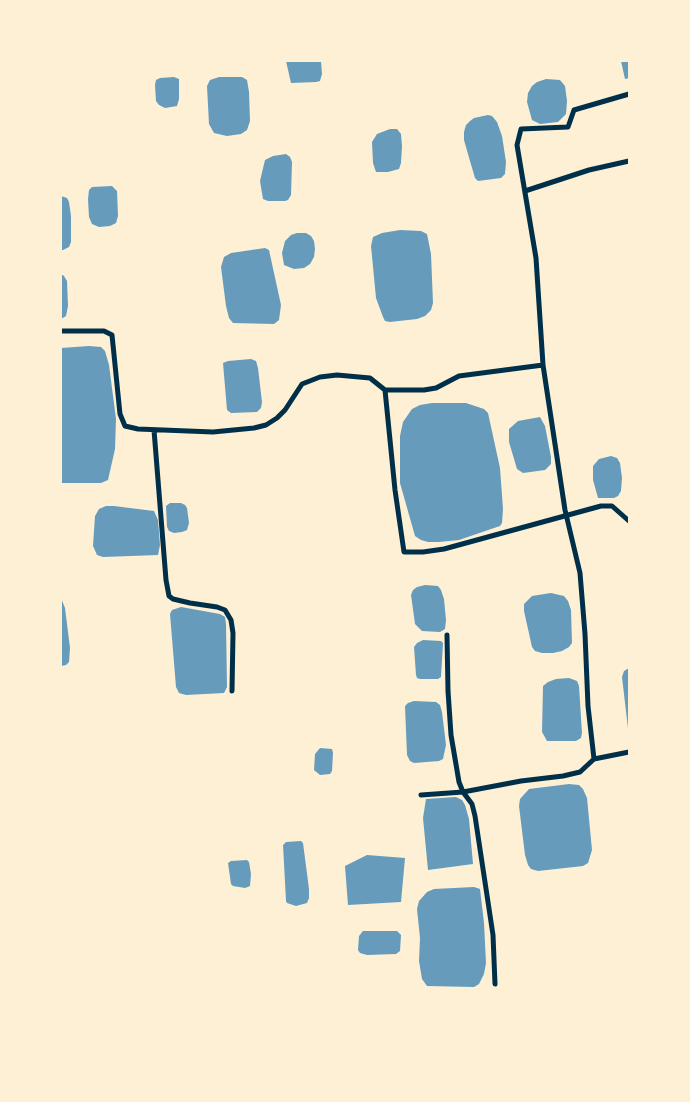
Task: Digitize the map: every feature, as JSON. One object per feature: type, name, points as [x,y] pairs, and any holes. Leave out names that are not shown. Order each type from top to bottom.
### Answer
[{"type":"street","points":[[594,759],[588,706],[580,573],[566,515],[543,365],[536,258],[517,145],[520,129],[568,127],[574,110],[629,94]]},
{"type":"street","points":[[524,191],[588,170],[629,161]]},
{"type":"street","points":[[61,331],[104,331],[112,335],[120,414],[125,426],[154,430],[213,432],[260,426],[276,418],[285,410],[302,384],[337,375],[370,378],[385,390],[436,388],[459,376],[543,365]]},
{"type":"street","points":[[385,390],[394,490],[404,552],[444,549],[601,506],[612,506],[629,521]]},
{"type":"street","points":[[154,430],[166,580],[170,596],[173,599],[190,603],[217,607],[224,610],[231,620],[233,633],[232,691]]},
{"type":"street","points":[[446,635],[451,735],[459,782],[463,792],[472,804],[475,816],[493,935],[495,984]]},
{"type":"street","points":[[420,795],[463,792],[520,781],[563,776],[580,772],[594,759],[629,752]]},
{"type":"water","points":[[286,61],[321,61],[322,74],[320,81],[291,83]]},
{"type":"water","points":[[621,61],[629,61],[629,78],[625,79]]},
{"type":"water","points":[[174,77],[179,79],[177,106],[165,108],[156,101],[156,80]]},
{"type":"water","points":[[219,77],[242,77],[247,80],[250,121],[247,130],[241,134],[227,136],[214,133],[209,124],[207,86],[210,80]]},
{"type":"water","points":[[546,79],[560,80],[565,86],[566,114],[558,122],[540,124],[532,120],[527,102],[528,93],[537,82]]},
{"type":"water","points":[[492,116],[497,122],[502,136],[506,162],[505,174],[501,178],[478,181],[475,178],[464,140],[464,132],[466,125],[474,118]]},
{"type":"water","points":[[390,129],[397,129],[401,134],[401,163],[399,169],[388,172],[376,172],[373,163],[372,142],[377,134]]},
{"type":"water","points":[[286,154],[292,162],[291,195],[285,201],[268,201],[263,199],[260,181],[265,160],[273,156]]},
{"type":"water","points":[[112,186],[117,191],[118,216],[116,223],[110,226],[99,227],[92,224],[89,217],[89,190],[92,187]]},
{"type":"water","points":[[61,196],[67,198],[69,202],[71,216],[71,242],[69,247],[63,250],[61,250]]},
{"type":"water","points":[[400,230],[421,231],[427,234],[431,254],[433,303],[431,310],[425,316],[417,319],[390,322],[385,321],[376,298],[371,246],[373,237],[382,233]]},
{"type":"water","points":[[306,233],[311,236],[315,249],[314,257],[310,264],[304,268],[294,269],[284,265],[282,253],[285,241],[291,235]]},
{"type":"water","points":[[265,248],[269,250],[281,305],[279,320],[274,324],[233,323],[229,318],[226,306],[221,267],[224,257],[231,253]]},
{"type":"water","points":[[61,274],[67,281],[68,306],[66,316],[61,319]]},
{"type":"water","points":[[101,347],[105,351],[109,365],[116,419],[115,449],[108,480],[101,483],[61,483],[61,348]]},
{"type":"water","points":[[251,359],[256,361],[258,368],[261,408],[257,412],[231,413],[227,410],[223,363]]},
{"type":"water","points":[[466,403],[484,409],[488,413],[500,468],[503,509],[500,526],[459,540],[428,542],[415,536],[400,483],[400,436],[403,422],[412,409],[420,405]]},
{"type":"water","points":[[540,417],[545,426],[551,464],[545,470],[523,473],[517,469],[509,442],[509,429],[518,421]]},
{"type":"water","points":[[611,456],[617,458],[620,463],[621,491],[614,498],[598,498],[593,480],[593,466],[599,459]]},
{"type":"water","points":[[170,503],[181,503],[187,508],[189,523],[187,530],[174,533],[169,531],[167,527],[166,506]]},
{"type":"water","points":[[106,506],[154,511],[158,520],[160,545],[158,555],[103,557],[97,555],[93,546],[95,516],[99,509]]},
{"type":"water","points":[[425,585],[438,586],[444,599],[445,629],[440,632],[422,631],[415,624],[411,595],[417,587]]},
{"type":"water","points":[[551,593],[564,596],[568,601],[571,610],[572,643],[562,651],[542,653],[535,651],[532,647],[524,604],[532,596]]},
{"type":"water","points":[[61,598],[65,608],[70,648],[69,662],[61,666]]},
{"type":"water","points":[[181,607],[220,614],[225,617],[227,687],[224,693],[186,695],[179,693],[176,687],[170,614],[172,610]]},
{"type":"water","points":[[423,640],[441,641],[443,643],[441,677],[438,679],[417,678],[414,647]]},
{"type":"water","points":[[629,668],[629,737],[622,677],[624,671]]},
{"type":"water","points":[[569,678],[577,681],[579,686],[581,738],[576,741],[547,741],[542,732],[543,686],[556,679]]},
{"type":"water","points":[[414,701],[436,702],[440,705],[446,745],[443,759],[439,761],[414,763],[410,761],[407,755],[405,706]]},
{"type":"water","points":[[320,748],[332,749],[332,771],[330,774],[320,775],[314,770],[315,754]]},
{"type":"water","points":[[569,784],[579,785],[587,798],[592,850],[588,863],[583,866],[538,871],[531,869],[525,855],[519,806],[520,799],[529,789]]},
{"type":"water","points":[[456,797],[462,800],[465,805],[469,819],[473,864],[428,870],[423,818],[426,799]]},
{"type":"water","points":[[301,841],[303,843],[309,898],[307,903],[296,906],[286,901],[283,845],[286,842]]},
{"type":"water","points":[[367,855],[405,858],[401,902],[348,905],[345,866]]},
{"type":"water","points":[[247,860],[251,874],[250,886],[245,888],[233,886],[231,884],[228,863],[231,861]]},
{"type":"water","points":[[474,887],[480,889],[484,923],[486,963],[484,974],[479,984],[474,987],[427,986],[422,979],[419,961],[420,938],[417,909],[419,901],[427,892],[434,889]]},
{"type":"water","points":[[363,931],[397,931],[401,935],[400,951],[396,954],[367,955],[360,953],[358,950],[359,936]]}]
